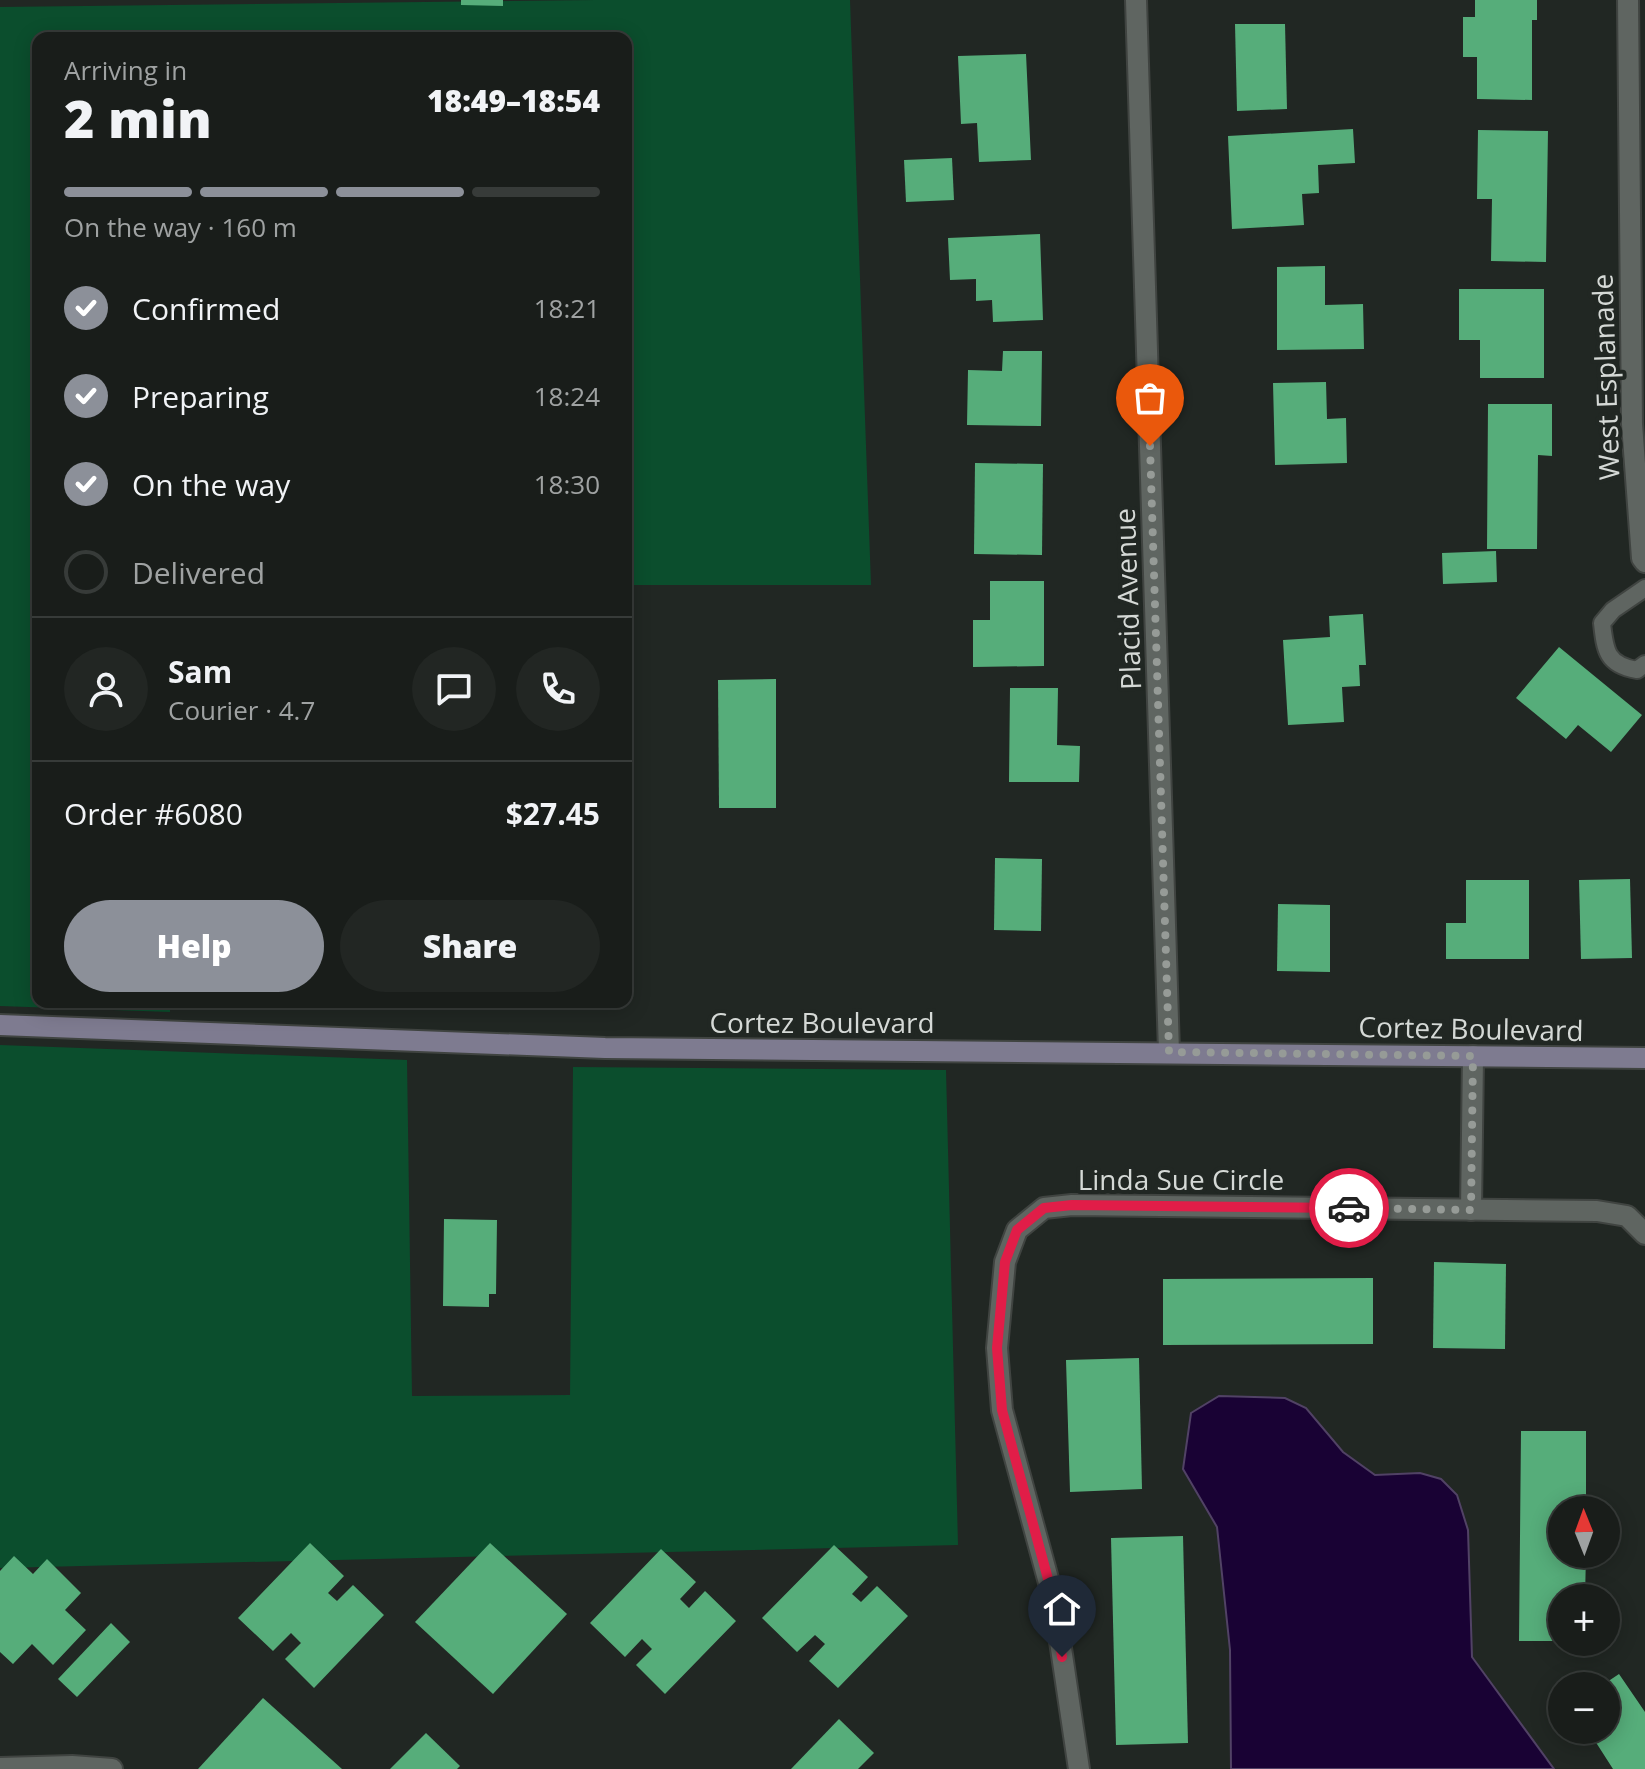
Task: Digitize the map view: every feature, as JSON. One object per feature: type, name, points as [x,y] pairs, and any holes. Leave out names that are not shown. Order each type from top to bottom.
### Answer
[{"type":"street","name":"Placid Avenue","points":[[1136,0],[1169,1052]]},
{"type":"street","name":"West Esplanade","points":[[1628,0],[1637,189],[1632,424],[1642,558],[1645,562]]},
{"type":"street","name":"Cortez Boulevard","points":[[0,1025],[605,1048],[1645,1058]]},
{"type":"street","points":[[1471,1210],[1473,1056]]},
{"type":"street","name":"Linda Sue Circle","points":[[1079,1769],[1054,1601],[1002,1410],[998,1333],[1005,1262],[1017,1230],[1044,1208],[1072,1205],[1597,1211],[1627,1216],[1645,1234]]},
{"type":"street","points":[[0,1768],[72,1766],[112,1769]]},
{"type":"lane","points":[[1645,588],[1613,610],[1602,623],[1604,644],[1612,660],[1621,667],[1637,670],[1645,664]]},
{"type":"green space","points":[[850,0],[871,585],[632,585],[632,32],[32,32],[32,1007],[0,1006],[0,7]]},
{"type":"green space","points":[[57,1008],[170,1008],[170,1012]]},
{"type":"green space","points":[[0,1045],[407,1060],[412,1396],[570,1395],[573,1067],[946,1070],[958,1545],[0,1568]]},
{"type":"shaded area","points":[[1219,1396],[1285,1398],[1306,1408],[1343,1452],[1375,1475],[1420,1473],[1441,1479],[1457,1495],[1468,1530],[1472,1657],[1554,1769],[1231,1769],[1230,1650],[1217,1527],[1183,1469],[1191,1413]]},
{"type":"building","points":[[461,0],[503,0],[503,6],[461,5]]},
{"type":"building","points":[[1475,0],[1537,0],[1537,20],[1532,20],[1532,100],[1477,99],[1477,57],[1463,57],[1463,17],[1475,17]]},
{"type":"building","points":[[1235,24],[1285,24],[1287,109],[1237,111]]},
{"type":"building","points":[[1026,54],[1031,160],[979,162],[977,123],[961,124],[958,56]]},
{"type":"building","points":[[1353,129],[1355,163],[1318,165],[1319,193],[1302,194],[1304,225],[1232,229],[1228,136]]},
{"type":"building","points":[[1478,130],[1548,131],[1546,262],[1491,261],[1492,199],[1477,199]]},
{"type":"building","points":[[952,158],[954,200],[906,202],[904,160]]},
{"type":"building","points":[[1040,234],[1043,320],[993,322],[992,300],[976,301],[976,279],[950,280],[948,238]]},
{"type":"building","points":[[1325,266],[1325,305],[1363,304],[1364,349],[1277,350],[1277,267]]},
{"type":"building","points":[[1459,289],[1544,289],[1544,378],[1480,378],[1480,340],[1459,340]]},
{"type":"building","points":[[1003,351],[1042,351],[1041,426],[967,425],[968,370],[1002,371]]},
{"type":"building","points":[[1326,382],[1327,419],[1346,418],[1347,463],[1275,465],[1273,383]]},
{"type":"building","points":[[1488,404],[1552,404],[1552,456],[1538,455],[1537,549],[1487,549]]},
{"type":"building","points":[[975,463],[1043,464],[1042,555],[974,554]]},
{"type":"building","points":[[1496,551],[1497,582],[1443,584],[1442,553]]},
{"type":"building","points":[[990,581],[1044,581],[1044,666],[973,667],[973,620],[990,620]]},
{"type":"building","points":[[1363,614],[1366,665],[1359,665],[1360,686],[1342,687],[1344,722],[1288,725],[1283,640],[1330,637],[1329,616]]},
{"type":"building","points":[[1559,647],[1642,715],[1611,752],[1578,725],[1566,739],[1516,698]]},
{"type":"building","points":[[776,679],[776,808],[719,808],[718,680]]},
{"type":"building","points":[[1010,688],[1058,688],[1057,745],[1080,746],[1079,782],[1009,782]]},
{"type":"building","points":[[995,858],[1042,859],[1041,931],[994,930]]},
{"type":"building","points":[[1630,879],[1632,958],[1581,959],[1579,880]]},
{"type":"building","points":[[1466,880],[1529,880],[1529,959],[1446,959],[1446,923],[1466,923]]},
{"type":"building","points":[[1278,904],[1330,905],[1330,972],[1277,971]]},
{"type":"building","points":[[444,1219],[497,1220],[496,1294],[489,1294],[489,1307],[443,1306]]},
{"type":"building","points":[[1434,1262],[1506,1264],[1505,1349],[1433,1348]]},
{"type":"building","points":[[1373,1278],[1373,1344],[1163,1345],[1163,1279]]},
{"type":"building","points":[[1139,1358],[1142,1489],[1070,1492],[1066,1360]]},
{"type":"building","points":[[1521,1431],[1586,1431],[1586,1496],[1548,1496],[1548,1568],[1586,1568],[1585,1584],[1548,1584],[1548,1641],[1519,1641]]},
{"type":"building","points":[[1183,1536],[1188,1743],[1116,1745],[1111,1538]]},
{"type":"building","points":[[310,1543],[344,1576],[328,1593],[337,1601],[353,1585],[384,1615],[314,1688],[285,1659],[301,1643],[291,1633],[273,1651],[238,1618]]},
{"type":"building","points":[[490,1543],[567,1614],[493,1694],[415,1622]]},
{"type":"building","points":[[834,1545],[868,1577],[852,1594],[861,1602],[877,1586],[908,1616],[838,1688],[809,1661],[825,1644],[815,1635],[797,1652],[762,1618]]},
{"type":"building","points":[[661,1549],[696,1582],[680,1599],[689,1608],[705,1591],[736,1621],[665,1694],[636,1665],[652,1649],[642,1639],[625,1657],[590,1623]]},
{"type":"building","points":[[14,1556],[33,1574],[47,1559],[81,1593],[65,1610],[86,1630],[53,1665],[32,1644],[13,1664],[0,1652],[0,1571]]},
{"type":"building","points":[[111,1623],[130,1642],[77,1697],[58,1679]]},
{"type":"building","points":[[1620,1675],[1645,1712],[1645,1769],[1613,1769],[1597,1744],[1620,1744]]},
{"type":"building","points":[[263,1698],[342,1769],[198,1769]]},
{"type":"building","points":[[839,1719],[874,1753],[858,1769],[791,1769]]},
{"type":"building","points":[[426,1733],[460,1766],[457,1769],[390,1769]]},
{"type":"way so far","points":[[1150,446],[1169,1052],[1473,1056],[1471,1210],[1349,1208]]},
{"type":"route","points":[[1062,1657],[1054,1601],[1002,1410],[997,1348],[1005,1262],[1017,1230],[1044,1208],[1072,1205],[1349,1208]]}]
